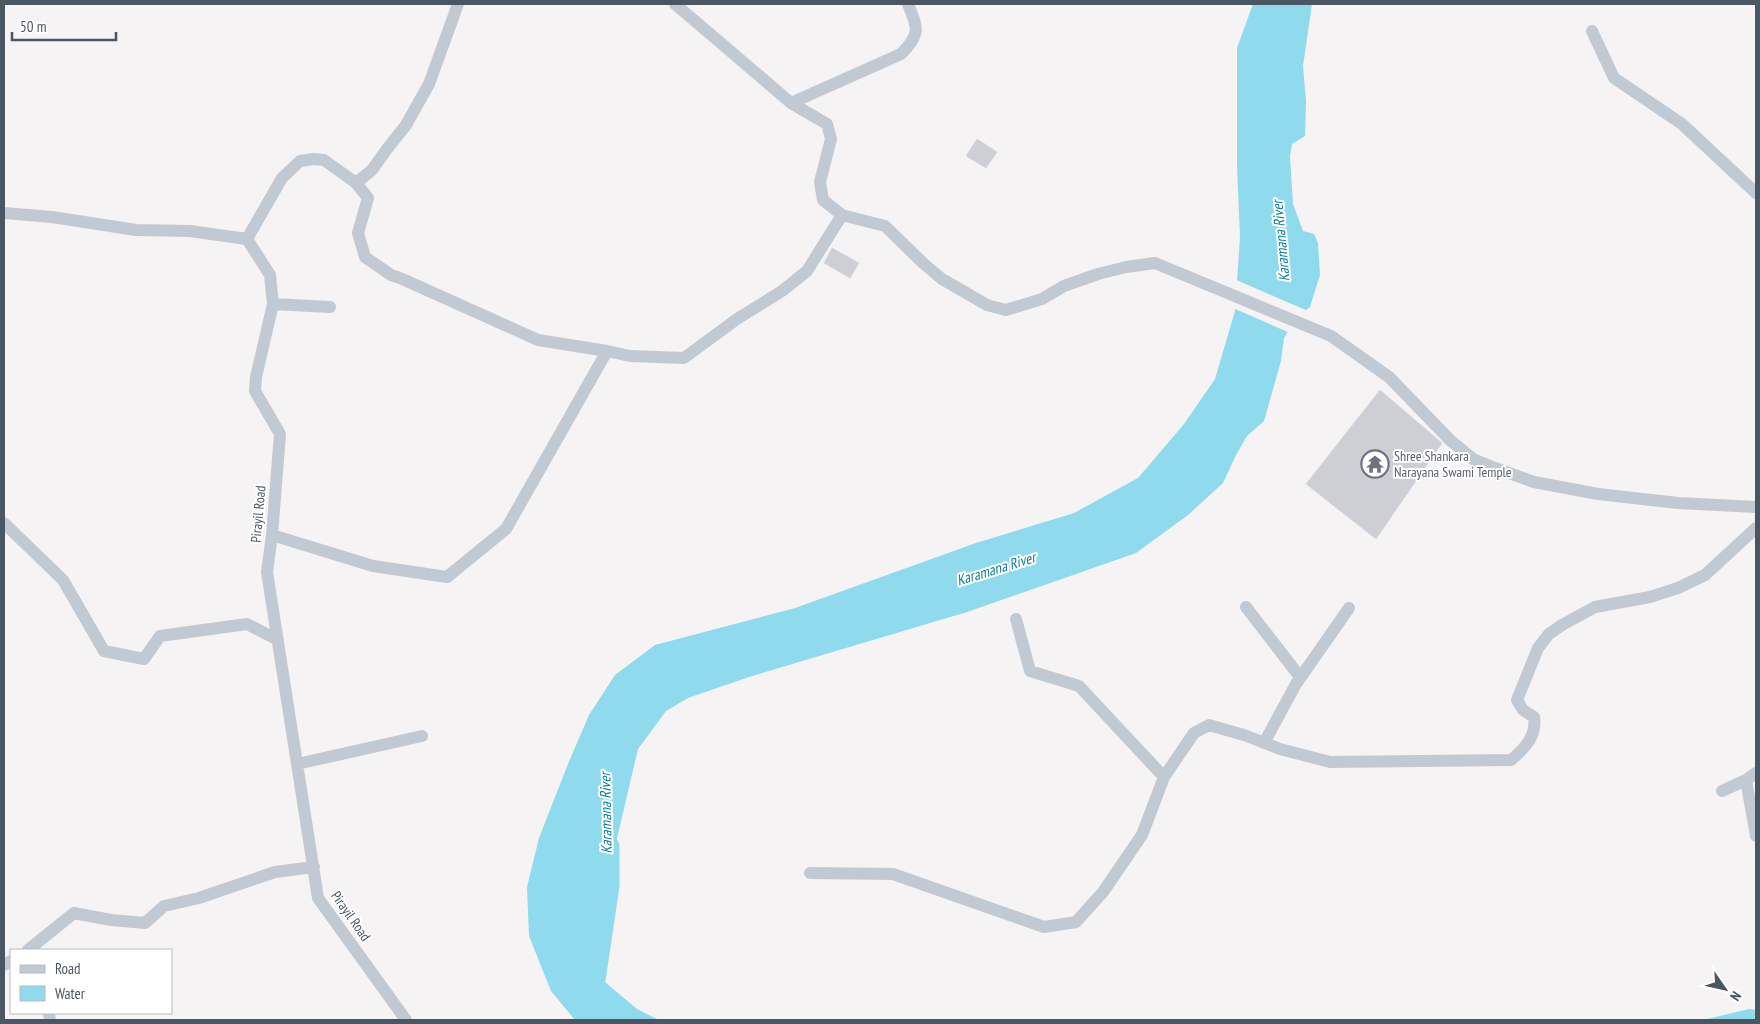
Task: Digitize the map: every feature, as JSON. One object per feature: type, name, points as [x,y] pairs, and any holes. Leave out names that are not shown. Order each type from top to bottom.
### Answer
[{"type":"street","points":[[356,183],[372,170],[406,125],[429,84],[458,4]]},
{"type":"street","points":[[675,4],[791,103],[827,124],[831,139],[820,182],[823,200],[842,215],[885,226],[942,279],[987,305],[1006,310],[1042,299],[1064,286],[1098,274],[1126,267],[1155,263],[1331,336],[1389,378],[1451,441],[1473,459],[1495,468],[1534,482],[1598,494],[1678,503],[1756,507]]},
{"type":"street","points":[[791,103],[901,54],[916,34],[916,22],[908,4]]},
{"type":"street","points":[[1592,31],[1614,78],[1682,124],[1756,193]]},
{"type":"street","points":[[4,213],[52,217],[136,230],[190,231],[247,239],[282,178],[300,162],[314,159],[324,160],[356,183],[368,198],[358,233],[365,257],[391,275],[538,340],[630,356],[684,358],[737,319],[782,291],[806,270],[842,215]]},
{"type":"street","name":"Pirayil Road","points":[[247,239],[270,275],[273,304],[256,377],[255,391],[280,434],[272,535],[267,572],[318,898],[406,1020]]},
{"type":"street","points":[[273,304],[330,307]]},
{"type":"street","points":[[272,535],[373,566],[447,577],[506,529],[607,351]]},
{"type":"street","points":[[4,523],[63,580],[104,651],[118,665]]},
{"type":"street","points":[[810,873],[893,874],[1044,927],[1076,922],[1104,892],[1142,835],[1164,777],[1194,733],[1209,724],[1280,749],[1330,762],[1511,760],[1533,736],[1534,717],[1523,710],[1517,700],[1538,648],[1549,634],[1595,607],[1650,598],[1678,588],[1705,575],[1756,528]]},
{"type":"street","points":[[1246,607],[1300,677]]},
{"type":"street","points":[[1264,743],[1300,677],[1349,608]]},
{"type":"street","points":[[1016,619],[1030,671],[1079,686],[1164,777]]},
{"type":"street","points":[[104,651],[144,659],[160,636],[247,624],[278,640]]},
{"type":"street","points":[[297,764],[422,736]]},
{"type":"street","points":[[1722,791],[1751,776],[1756,836]]},
{"type":"street","points":[[41,946],[74,913],[111,920],[146,923],[164,906],[199,898],[274,872],[314,867]]},
{"type":"water","points":[[1253,4],[1312,4],[1303,66],[1306,101],[1305,136],[1292,144],[1290,156],[1293,204],[1303,231],[1314,234],[1318,243],[1320,275],[1310,307],[1297,317],[1284,338],[1281,361],[1264,421],[1247,436],[1223,483],[1188,515],[1136,553],[967,612],[749,677],[688,698],[666,711],[638,749],[590,953],[605,982],[637,1009],[659,1020],[575,1020],[551,991],[529,936],[527,887],[539,838],[568,764],[589,715],[615,675],[655,645],[795,608],[976,543],[1074,513],[1138,478],[1184,424],[1215,379],[1235,311],[1240,237],[1237,167],[1237,48]]},
{"type":"water","points":[[1749,1009],[1756,1010],[1756,1020],[1703,1020]]},
{"type":"pier","points":[[1234,279],[1308,311],[1299,319],[1290,333],[1233,308]]},
{"type":"building","points":[[977,139],[997,152],[986,168],[966,156]]},
{"type":"building","points":[[832,248],[859,263],[850,278],[824,263]]},
{"type":"building","name":"Shree Shankara Narayana Swami Temple","points":[[1380,390],[1442,443],[1376,539],[1306,484]]},
{"type":"waterway","name":"Karamana River","points":[[587,1020],[607,886],[607,847]]},
{"type":"place","name":"Shree Shankara Narayana Swami Temple","points":[[1375,464]]}]
